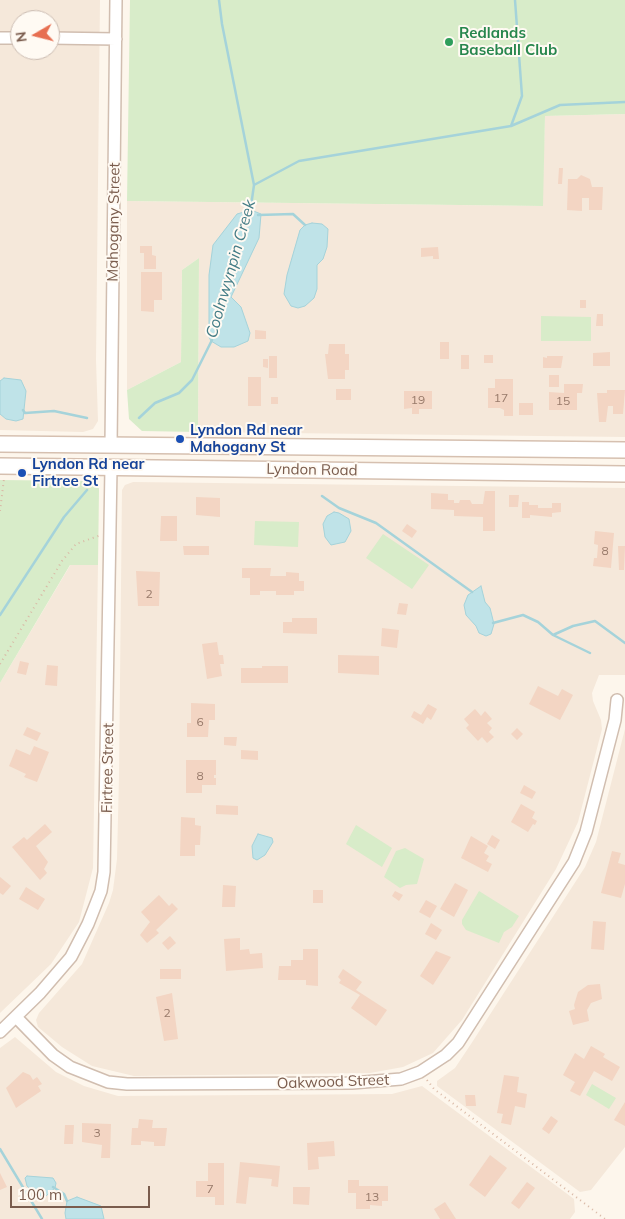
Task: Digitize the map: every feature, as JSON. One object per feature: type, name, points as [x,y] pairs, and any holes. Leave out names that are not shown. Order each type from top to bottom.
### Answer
[{"type":"main road","name":"Lyndon Road","points":[[0,444],[625,450]]},
{"type":"main road","points":[[111,445],[111,468]]},
{"type":"main road","name":"Lyndon Road","points":[[2,466],[625,474]]},
{"type":"street","name":"Mahogany Street","points":[[111,445],[116,0]]},
{"type":"street","points":[[60,38],[116,39]]},
{"type":"street","name":"Firtree Street","points":[[0,1032],[52,981],[71,957],[88,924],[101,890],[104,872],[111,468]]},
{"type":"street","name":"Oakwood Street","points":[[16,1017],[53,1055],[70,1067],[108,1082],[127,1084],[352,1083],[401,1080],[420,1072],[446,1055],[458,1043],[574,862],[586,832],[615,720],[616,700]]},
{"type":"path","points":[[0,511],[2,466]]},
{"type":"path","points":[[0,664],[62,560],[76,544],[110,533]]},
{"type":"path","points":[[420,1072],[434,1089],[605,1219]]},
{"type":"shaded area","points":[[0,0],[100,0],[96,360],[98,421],[93,429],[83,432],[0,430]]},
{"type":"shaded area","points":[[625,114],[625,437],[198,432],[199,258],[182,270],[181,362],[127,390],[127,201],[542,206],[545,116]]},
{"type":"shaded area","points":[[133,482],[625,488],[625,675],[599,675],[592,693],[602,729],[578,822],[556,869],[462,1020],[433,1053],[403,1067],[370,1073],[134,1076],[92,1066],[62,1047],[38,1027],[36,1020],[39,1013],[82,964],[113,890],[117,859],[119,776],[122,490],[125,485]]},
{"type":"shaded area","points":[[71,564],[98,565],[93,868],[79,922],[51,964],[0,1013],[0,683]]},
{"type":"shaded area","points":[[625,729],[625,1147],[591,1190],[580,1192],[437,1086],[437,1081],[455,1068],[585,867],[596,842]]},
{"type":"shaded area","points":[[15,1037],[56,1072],[84,1086],[118,1096],[392,1094],[422,1086],[574,1199],[575,1212],[570,1219],[0,1219],[0,1048]]},
{"type":"green space","points":[[130,0],[625,0],[625,114],[545,116],[543,206],[127,201]]},
{"type":"green space","points":[[199,258],[198,432],[142,431],[129,419],[127,390],[181,362],[182,270]]},
{"type":"green space","points":[[541,316],[591,317],[591,341],[541,341]]},
{"type":"green space","points":[[0,480],[91,481],[98,485],[99,489],[98,565],[70,565],[0,683]]},
{"type":"green space","points":[[255,521],[299,522],[298,547],[254,545]]},
{"type":"green space","points":[[383,534],[429,565],[412,589],[366,558]]},
{"type":"green space","points":[[356,825],[392,848],[382,867],[346,844]]},
{"type":"green space","points":[[405,848],[424,859],[417,884],[406,885],[400,888],[384,877],[396,851]]},
{"type":"green space","points":[[479,891],[519,916],[512,927],[504,932],[499,943],[466,930],[462,924],[462,920]]},
{"type":"green space","points":[[592,1084],[616,1098],[609,1109],[586,1095]]},
{"type":"water","points":[[251,210],[261,214],[259,238],[231,297],[241,307],[250,333],[248,341],[234,347],[221,347],[211,341],[209,337],[209,275],[213,245],[237,214]]},
{"type":"water","points":[[312,223],[322,224],[328,229],[327,247],[323,259],[317,265],[317,289],[314,298],[305,306],[298,308],[291,306],[284,294],[287,275],[300,230],[305,225]]},
{"type":"water","points":[[4,378],[21,380],[26,391],[23,419],[16,421],[6,419],[0,414],[0,381]]},
{"type":"water","points":[[334,512],[349,519],[351,531],[345,542],[331,545],[325,537],[323,524],[327,516]]},
{"type":"water","points":[[481,586],[494,624],[491,634],[486,636],[479,633],[476,626],[466,615],[464,605],[468,595]]},
{"type":"water","points":[[258,834],[272,838],[273,842],[265,855],[257,860],[253,858],[252,846]]},
{"type":"water","points":[[27,1176],[53,1178],[56,1183],[55,1188],[46,1196],[38,1196],[27,1186],[25,1178]]},
{"type":"water","points":[[77,1197],[101,1206],[104,1219],[66,1219],[67,1201]]},
{"type":"building","points":[[559,168],[563,168],[562,184],[558,184]]},
{"type":"building","points":[[581,175],[590,179],[592,187],[603,187],[602,210],[589,210],[589,198],[582,198],[582,211],[567,210],[568,179],[577,179]]},
{"type":"building","points":[[140,246],[152,246],[152,255],[156,256],[156,269],[144,269],[144,253],[140,253]]},
{"type":"building","points":[[438,247],[439,259],[433,259],[433,256],[421,257],[421,248]]},
{"type":"building","points":[[141,272],[162,272],[162,300],[154,300],[154,312],[141,311]]},
{"type":"building","points":[[580,300],[586,300],[586,308],[580,308]]},
{"type":"building","points":[[597,314],[603,314],[603,326],[596,326]]},
{"type":"building","points":[[255,330],[266,331],[266,339],[255,339]]},
{"type":"building","points":[[440,342],[449,342],[449,359],[440,359]]},
{"type":"building","points":[[329,344],[345,344],[345,354],[349,354],[349,370],[345,370],[345,379],[328,379],[325,354],[328,354]]},
{"type":"building","points":[[610,352],[610,366],[593,366],[593,353]]},
{"type":"building","points":[[461,355],[469,355],[469,369],[461,369]]},
{"type":"building","points":[[484,355],[493,355],[493,363],[484,363]]},
{"type":"building","points":[[269,356],[277,356],[277,378],[269,378]]},
{"type":"building","points":[[547,356],[563,356],[561,368],[543,368],[543,357],[547,358]]},
{"type":"building","points":[[263,359],[268,359],[268,368],[263,367]]},
{"type":"building","points":[[549,375],[559,375],[559,387],[549,387]]},
{"type":"building","points":[[248,377],[261,377],[261,406],[248,406]]},
{"type":"building","points":[[495,379],[513,379],[513,416],[504,416],[504,410],[500,408],[488,408],[488,388],[495,388]]},
{"type":"building","points":[[564,384],[583,384],[582,393],[577,393],[577,410],[549,410],[549,392],[564,393]]},
{"type":"building","points":[[336,389],[351,389],[351,400],[336,400]]},
{"type":"building","points":[[607,390],[625,390],[623,414],[613,414],[613,406],[608,406],[606,422],[599,422],[597,393],[607,393]]},
{"type":"building","points":[[404,391],[432,391],[432,409],[419,409],[419,414],[412,414],[412,408],[404,409]]},
{"type":"building","points":[[271,397],[278,397],[278,404],[271,404]]},
{"type":"building","points":[[519,403],[533,403],[533,415],[519,415]]},
{"type":"building","points":[[485,491],[495,491],[495,531],[483,531],[483,517],[454,516],[454,510],[431,509],[431,493],[448,494],[448,500],[454,500],[454,503],[459,503],[460,500],[470,500],[472,504],[483,504]]},
{"type":"building","points":[[509,495],[519,495],[518,507],[509,507]]},
{"type":"building","points":[[196,497],[220,498],[220,517],[196,515]]},
{"type":"building","points":[[522,502],[529,502],[529,505],[538,505],[538,508],[552,508],[552,503],[561,503],[561,512],[552,513],[552,517],[530,515],[530,518],[522,518]]},
{"type":"building","points":[[161,516],[177,516],[177,541],[160,541]]},
{"type":"building","points":[[407,524],[417,531],[412,538],[402,531]]},
{"type":"building","points":[[595,531],[614,533],[611,568],[593,566],[594,558],[597,558],[598,545],[594,544]]},
{"type":"building","points":[[183,546],[209,546],[209,555],[184,555]]},
{"type":"building","points":[[618,546],[625,546],[624,570],[619,570]]},
{"type":"building","points":[[242,568],[271,568],[270,576],[286,576],[286,572],[299,573],[299,581],[304,581],[304,591],[294,591],[294,595],[276,595],[276,591],[260,591],[260,595],[250,595],[250,578],[242,578]]},
{"type":"building","points":[[136,571],[160,572],[159,606],[138,606]]},
{"type":"building","points":[[399,603],[408,604],[406,615],[397,614]]},
{"type":"building","points":[[292,618],[317,618],[317,634],[283,633],[283,622],[292,622]]},
{"type":"building","points":[[382,628],[399,630],[397,648],[381,646]]},
{"type":"building","points":[[217,642],[219,655],[223,655],[224,664],[220,664],[222,676],[207,679],[202,644]]},
{"type":"building","points":[[338,655],[379,656],[379,675],[338,673]]},
{"type":"building","points":[[20,661],[29,663],[26,675],[17,673]]},
{"type":"building","points":[[47,665],[58,666],[57,686],[45,685]]},
{"type":"building","points":[[262,666],[288,666],[288,683],[241,683],[241,668],[262,668]]},
{"type":"building","points":[[538,686],[558,696],[562,689],[573,695],[560,720],[529,704]]},
{"type":"building","points":[[191,703],[215,704],[215,720],[209,720],[208,737],[187,737],[187,723],[191,723]]},
{"type":"building","points":[[428,704],[437,709],[431,720],[427,717],[423,724],[411,717],[414,711],[421,715]]},
{"type":"building","points":[[475,709],[481,716],[485,711],[492,719],[487,723],[492,728],[489,732],[494,737],[487,743],[482,737],[478,741],[466,728],[469,725],[464,719]]},
{"type":"building","points":[[27,727],[41,733],[37,741],[23,735]]},
{"type":"building","points":[[517,728],[523,734],[517,740],[511,734]]},
{"type":"building","points":[[224,737],[237,737],[236,746],[224,745]]},
{"type":"building","points":[[34,746],[49,752],[37,782],[24,777],[26,774],[9,766],[16,749],[30,755]]},
{"type":"building","points":[[241,750],[258,751],[258,760],[241,759]]},
{"type":"building","points":[[186,760],[216,760],[216,775],[214,775],[214,778],[216,778],[216,785],[202,785],[202,793],[186,793]]},
{"type":"building","points":[[524,785],[536,792],[532,799],[520,793]]},
{"type":"building","points":[[521,804],[535,812],[532,818],[537,821],[528,832],[511,822]]},
{"type":"building","points":[[216,805],[238,806],[238,815],[216,814]]},
{"type":"building","points":[[181,817],[195,818],[195,825],[201,826],[200,845],[195,845],[195,856],[180,856]]},
{"type":"building","points":[[45,824],[52,832],[36,846],[48,862],[44,869],[47,873],[40,880],[12,847],[24,837],[27,840]]},
{"type":"building","points":[[492,835],[500,840],[495,849],[487,844]]},
{"type":"building","points":[[471,836],[488,846],[484,853],[489,856],[486,861],[492,864],[488,872],[461,858]]},
{"type":"building","points":[[612,851],[621,853],[618,863],[625,865],[625,884],[621,898],[601,893]]},
{"type":"building","points":[[0,877],[11,886],[3,895],[0,893]]},
{"type":"building","points":[[455,883],[468,890],[454,917],[440,909]]},
{"type":"building","points":[[223,885],[236,886],[235,907],[222,907]]},
{"type":"building","points":[[26,887],[45,899],[38,910],[19,899]]},
{"type":"building","points":[[313,890],[323,890],[323,903],[313,903]]},
{"type":"building","points":[[395,891],[403,895],[399,901],[392,896]]},
{"type":"building","points":[[159,895],[169,906],[172,903],[178,909],[156,930],[159,933],[147,943],[140,935],[150,922],[141,912]]},
{"type":"building","points":[[426,900],[437,906],[430,918],[419,912]]},
{"type":"building","points":[[593,921],[606,922],[604,950],[591,949]]},
{"type":"building","points":[[431,923],[442,930],[436,940],[425,934]]},
{"type":"building","points":[[170,936],[176,943],[168,950],[162,943]]},
{"type":"building","points":[[240,938],[240,950],[249,949],[250,954],[262,953],[263,968],[226,971],[224,939]]},
{"type":"building","points":[[303,949],[318,949],[318,986],[306,985],[306,980],[278,980],[279,966],[291,966],[291,960],[303,960]]},
{"type":"building","points":[[436,951],[451,957],[433,985],[420,976]]},
{"type":"building","points":[[160,969],[181,969],[181,979],[160,979]]},
{"type":"building","points":[[343,969],[362,982],[356,990],[387,1010],[376,1026],[351,1008],[360,995],[339,983],[341,980],[338,977]]},
{"type":"building","points":[[600,984],[602,999],[591,1003],[587,1010],[589,1021],[573,1025],[569,1011],[575,1009],[574,1005],[578,992],[588,985]]},
{"type":"building","points":[[172,993],[178,1039],[164,1041],[156,997]]},
{"type":"building","points":[[591,1046],[605,1054],[603,1057],[620,1067],[612,1081],[594,1071],[580,1096],[570,1091],[575,1082],[563,1075],[575,1053],[584,1059]]},
{"type":"building","points":[[23,1072],[30,1075],[33,1080],[37,1077],[42,1084],[38,1086],[41,1091],[16,1108],[6,1088]]},
{"type":"building","points":[[504,1075],[519,1077],[517,1092],[527,1094],[525,1108],[515,1106],[511,1125],[501,1123],[503,1114],[497,1113]]},
{"type":"building","points":[[465,1095],[475,1095],[476,1106],[466,1106]]},
{"type":"building","points":[[625,1102],[625,1126],[614,1120]]},
{"type":"building","points":[[551,1116],[558,1121],[549,1134],[542,1129]]},
{"type":"building","points":[[139,1119],[153,1120],[152,1128],[167,1128],[165,1146],[154,1146],[154,1142],[141,1141],[141,1145],[131,1145],[132,1128],[138,1128]]},
{"type":"building","points":[[82,1123],[111,1124],[110,1158],[101,1158],[102,1145],[82,1142]]},
{"type":"building","points":[[65,1125],[74,1125],[73,1144],[64,1144]]},
{"type":"building","points":[[334,1141],[335,1156],[318,1157],[319,1169],[308,1170],[307,1143]]},
{"type":"building","points":[[490,1155],[507,1168],[485,1197],[469,1185]]},
{"type":"building","points":[[240,1162],[280,1166],[278,1187],[271,1186],[272,1179],[249,1177],[246,1204],[236,1203]]},
{"type":"building","points":[[208,1163],[224,1163],[224,1205],[215,1205],[215,1197],[196,1197],[196,1181],[208,1181]]},
{"type":"building","points":[[0,1173],[7,1187],[0,1190]]},
{"type":"building","points":[[348,1180],[359,1180],[359,1186],[388,1186],[388,1201],[382,1201],[382,1206],[370,1205],[370,1209],[356,1209],[356,1193],[348,1193]]},
{"type":"building","points":[[527,1182],[535,1188],[519,1209],[511,1203]]},
{"type":"building","points":[[293,1187],[310,1187],[309,1205],[293,1204]]},
{"type":"building","points":[[445,1202],[456,1219],[440,1219],[434,1209]]},
{"type":"waterway","name":"Coolnwynpin Creek","points":[[219,0],[222,24],[254,185],[250,213]]},
{"type":"waterway","points":[[511,126],[522,96],[515,0]]},
{"type":"waterway","points":[[254,185],[299,161],[511,126],[560,105],[625,102]]},
{"type":"waterway","points":[[258,215],[293,214],[305,225]]},
{"type":"waterway","name":"Coolnwynpin Creek","points":[[139,418],[155,403],[179,393],[192,380],[212,340]]},
{"type":"waterway","points":[[23,410],[25,413],[54,411],[87,418]]},
{"type":"waterway","name":"Coolnwynpin Creek","points":[[0,615],[64,517],[87,490]]},
{"type":"waterway","points":[[322,496],[339,508],[376,523],[472,592]]},
{"type":"waterway","points":[[493,623],[523,615],[538,622],[553,635],[590,653]]},
{"type":"waterway","points":[[553,635],[573,626],[595,621],[625,643]]},
{"type":"waterway","points":[[0,1149],[42,1219]]},
{"type":"waterway","points":[[53,1187],[64,1194],[67,1201]]},
{"type":"place","name":"Redlands Baseball Club","points":[[449,42]]},
{"type":"place","name":"Lyndon Rd near Mahogany St","points":[[180,439]]},
{"type":"place","name":"Lyndon Rd near Firtree St","points":[[22,473]]}]
